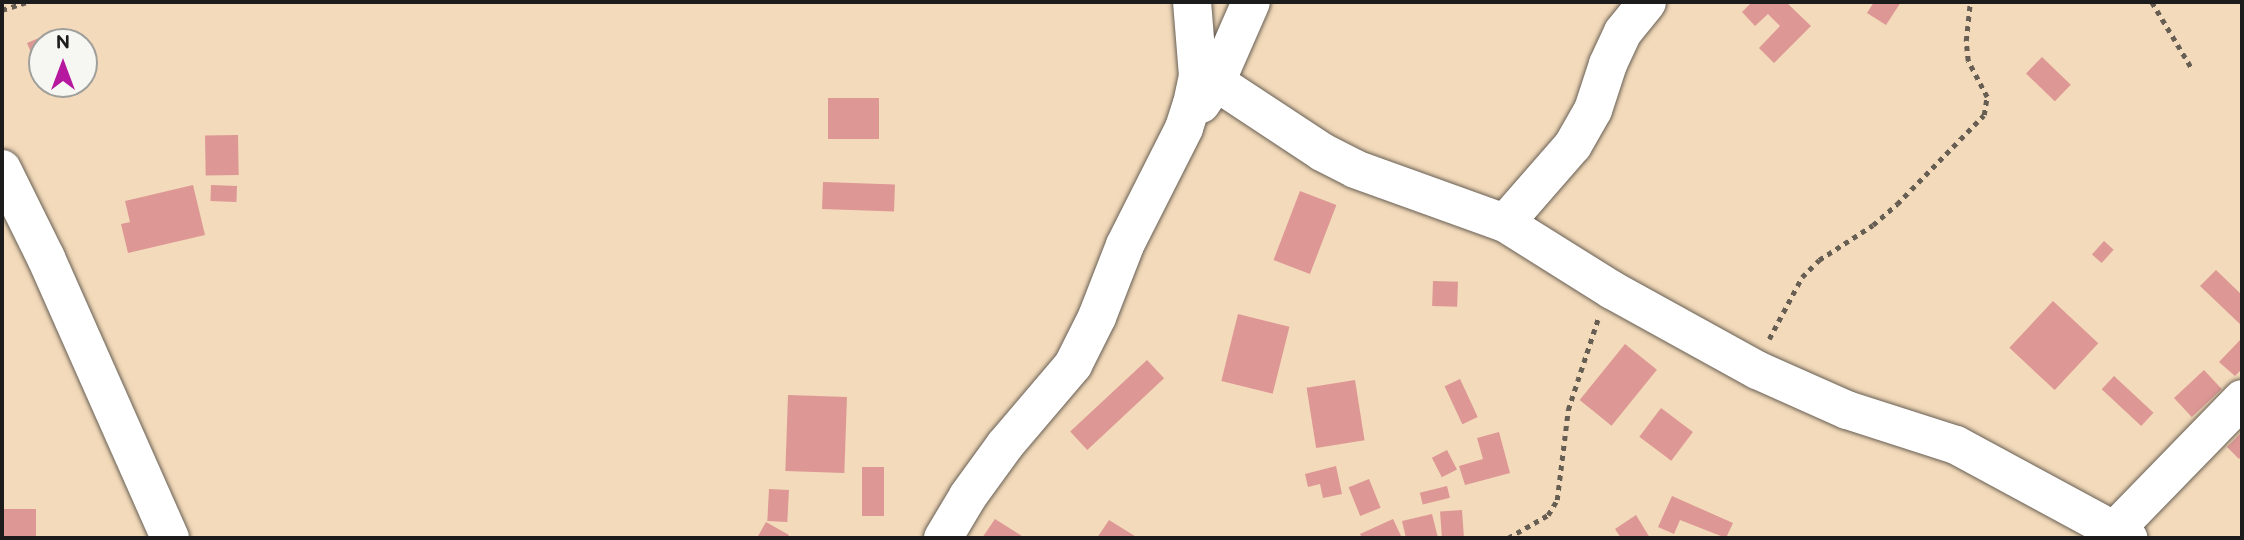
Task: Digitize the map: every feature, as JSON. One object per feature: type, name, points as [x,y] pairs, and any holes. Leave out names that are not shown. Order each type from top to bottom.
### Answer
[{"type":"street","points":[[1184,128],[1198,76],[1192,2]]},
{"type":"street","points":[[943,538],[968,496],[1005,445],[1073,365],[1097,317],[1125,244],[1184,128],[1216,82],[1251,2]]},
{"type":"street","points":[[1505,223],[1573,145],[1593,110],[1608,64],[1623,32],[1647,2]]},
{"type":"street","points":[[1216,82],[1291,134],[1355,169],[1505,223],[1612,290],[1757,370],[1847,410],[1956,444],[2116,536],[2242,399]]},
{"type":"street","points":[[2,169],[46,258],[170,538]]},
{"type":"path","points":[[2,10],[26,2]]},
{"type":"path","points":[[1757,370],[1774,327],[1802,277],[1819,260],[1873,225],[1897,204],[1984,115],[1987,97],[1968,61],[1966,41],[1970,2]]},
{"type":"path","points":[[2152,2],[2190,68]]},
{"type":"path","points":[[1508,538],[1548,515],[1557,500],[1568,410],[1594,327],[1612,290]]},
{"type":"building","points":[[1752,2],[1786,2],[1811,26],[1774,63],[1759,48],[1780,26],[1768,14],[1755,26],[1742,12]]},
{"type":"building","points":[[1874,2],[1901,2],[1886,25],[1867,13]]},
{"type":"building","points":[[2042,57],[2071,85],[2055,101],[2026,74]]},
{"type":"building","points":[[828,98],[879,98],[879,139],[828,139]]},
{"type":"building","points":[[238,135],[239,175],[206,176],[205,136]]},
{"type":"building","points":[[823,182],[895,185],[894,211],[822,209]]},
{"type":"building","points":[[193,185],[205,235],[128,253],[121,224],[130,222],[125,201]]},
{"type":"building","points":[[211,185],[237,186],[236,202],[210,201]]},
{"type":"building","points":[[1300,191],[1336,205],[1310,274],[1273,260]]},
{"type":"building","points":[[2104,241],[2114,250],[2102,263],[2092,254]]},
{"type":"building","points":[[2216,270],[2242,295],[2242,326],[2200,286]]},
{"type":"building","points":[[1433,281],[1458,282],[1457,307],[1432,306]]},
{"type":"building","points":[[2053,301],[2098,343],[2055,390],[2009,348]]},
{"type":"building","points":[[1238,314],[1289,327],[1273,394],[1221,381]]},
{"type":"building","points":[[2242,338],[2242,369],[2235,376],[2219,362]]},
{"type":"building","points":[[1625,344],[1657,370],[1612,426],[1580,400]]},
{"type":"building","points":[[1147,360],[1164,378],[1087,450],[1070,432]]},
{"type":"building","points":[[2204,370],[2222,389],[2192,417],[2174,398]]},
{"type":"building","points":[[2114,376],[2153,413],[2141,426],[2102,389]]},
{"type":"building","points":[[1460,379],[1478,417],[1462,424],[1445,386]]},
{"type":"building","points":[[1355,380],[1365,440],[1316,448],[1307,388]]},
{"type":"building","points":[[788,395],[847,397],[844,473],[785,471]]},
{"type":"building","points":[[1661,408],[1693,432],[1671,461],[1639,437]]},
{"type":"building","points":[[1499,432],[1510,473],[1465,485],[1459,466],[1483,459],[1477,438]]},
{"type":"building","points":[[2242,432],[2242,456],[2239,459],[2227,447]]},
{"type":"building","points":[[1447,450],[1457,470],[1442,477],[1432,458]]},
{"type":"building","points":[[1336,466],[1342,494],[1323,498],[1320,484],[1308,487],[1305,474]]},
{"type":"building","points":[[862,467],[884,467],[884,516],[862,516]]},
{"type":"building","points":[[1369,479],[1381,508],[1360,516],[1349,487]]},
{"type":"building","points":[[1447,486],[1450,498],[1423,504],[1420,493]]},
{"type":"building","points":[[769,489],[789,490],[787,522],[767,521]]},
{"type":"building","points":[[1672,496],[1733,523],[1726,538],[1680,520],[1674,534],[1658,527]]},
{"type":"building","points":[[2,509],[36,509],[36,538],[2,538]]},
{"type":"building","points":[[1462,510],[1464,538],[1442,538],[1440,512]]},
{"type":"building","points":[[1432,514],[1438,538],[1406,538],[1402,521]]},
{"type":"building","points":[[1636,515],[1650,538],[1621,538],[1615,529]]},
{"type":"building","points":[[995,519],[1025,538],[982,538]]},
{"type":"building","points":[[1393,519],[1402,538],[1362,538],[1360,534]]},
{"type":"building","points":[[1109,520],[1138,538],[1097,538]]},
{"type":"building","points":[[766,522],[789,535],[787,538],[757,538]]}]
